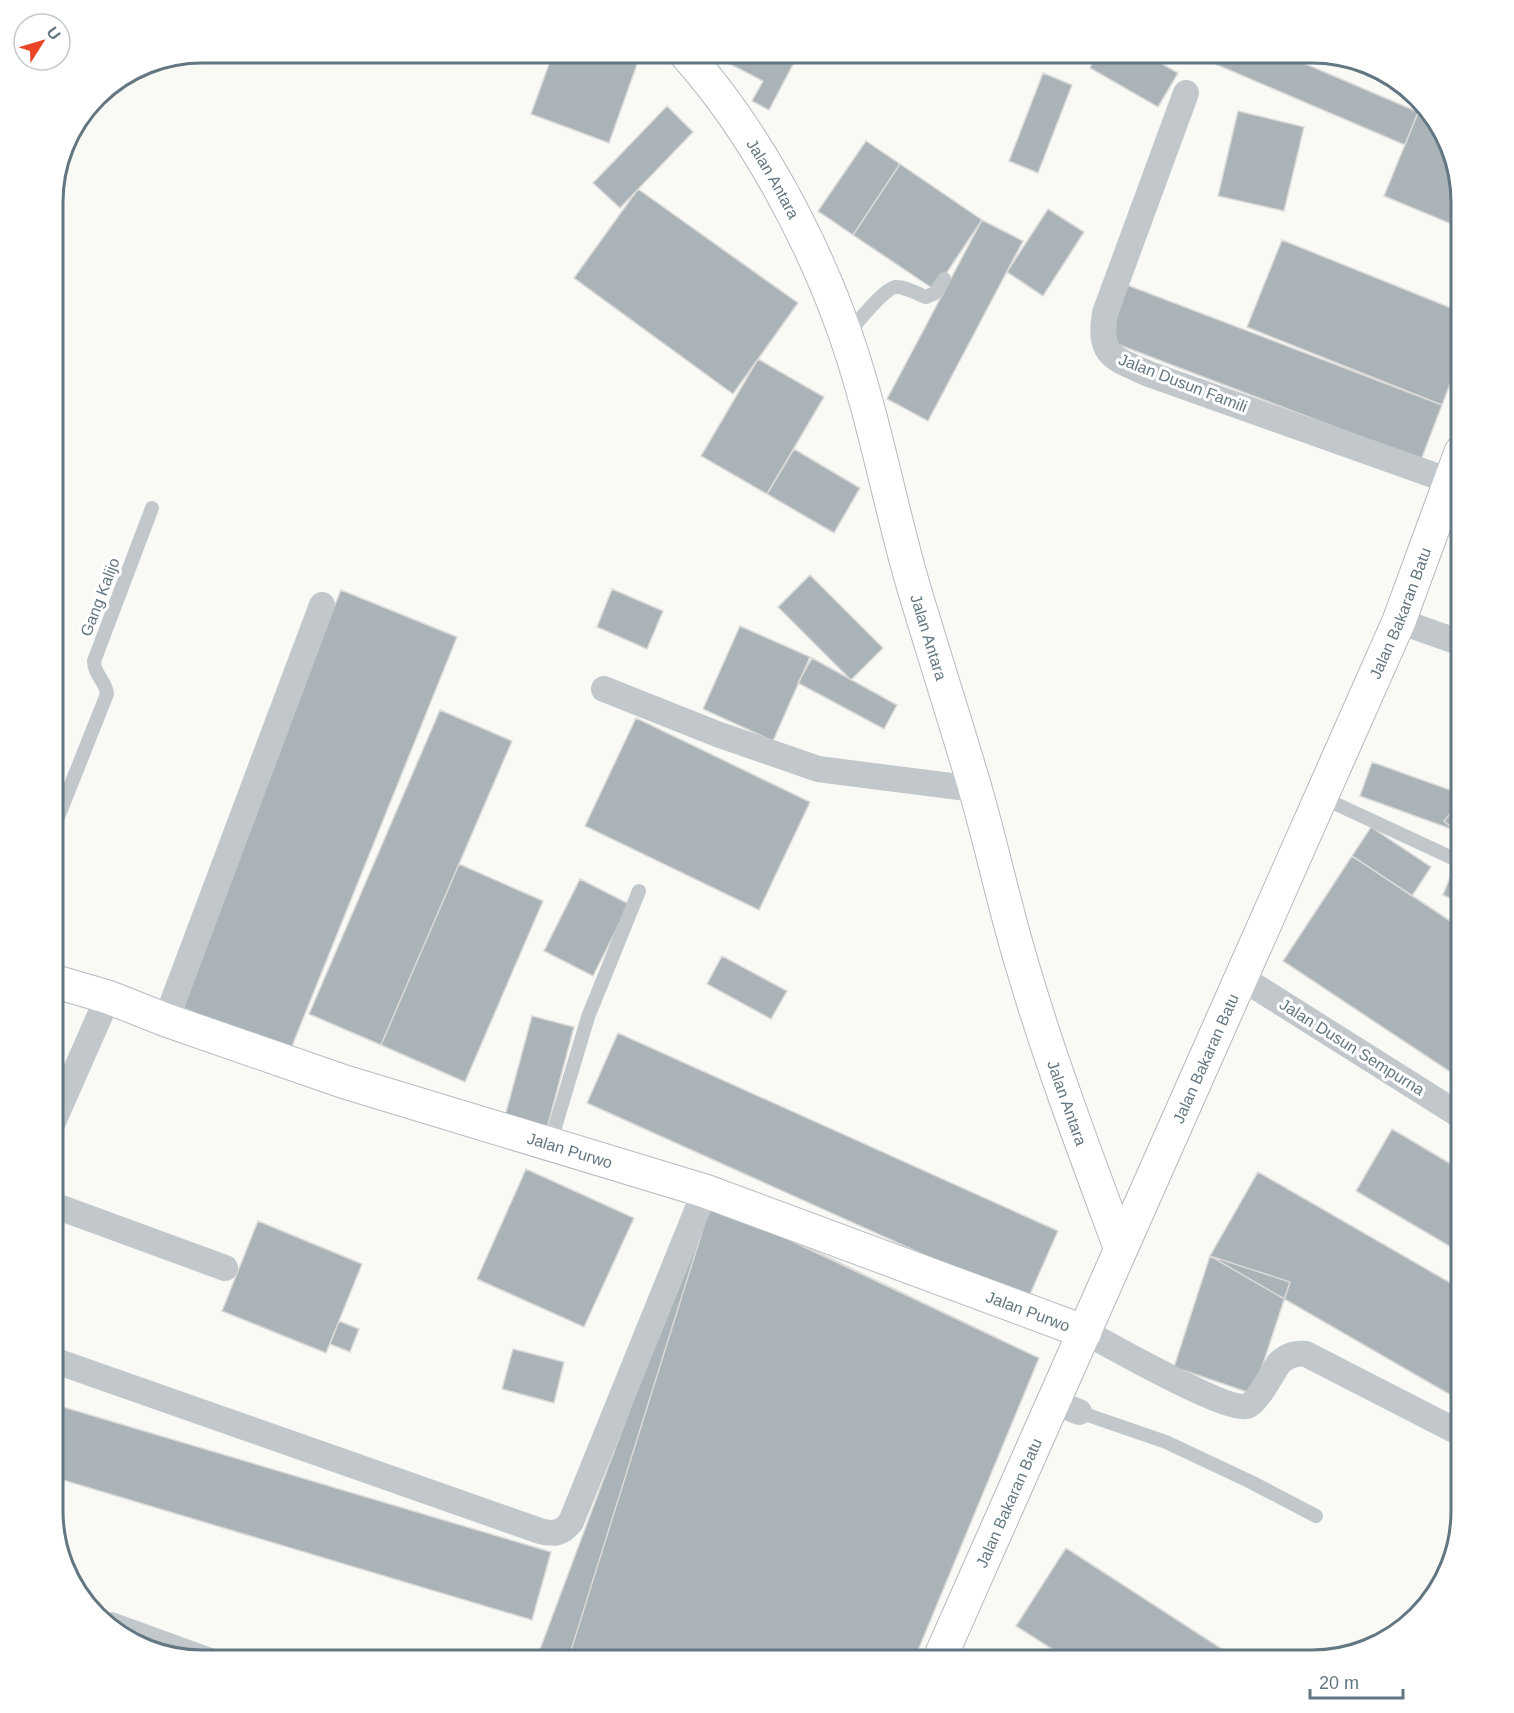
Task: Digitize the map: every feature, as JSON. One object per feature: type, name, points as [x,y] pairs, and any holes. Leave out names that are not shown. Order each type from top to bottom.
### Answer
[{"type":"main road","name":"Jalan Antara","points":[[696,63],[779,187],[807,239],[846,336],[866,403],[900,539],[975,789],[1022,967],[1074,1124],[1120,1247]]},
{"type":"main road","name":"Jalan Bakaran Batu","points":[[944,1650],[1065,1407],[1085,1332],[1120,1247],[1242,978],[1399,621],[1451,480]]},
{"type":"main road","name":"Jalan Purwo","points":[[63,984],[108,997],[166,1020],[345,1082],[705,1191],[1085,1332]]},
{"type":"street","name":"Jalan Dusun Famili","points":[[1186,93],[1105,313],[1103,343],[1115,358],[1149,374],[1451,465]]},
{"type":"street","points":[[166,1020],[322,605]]},
{"type":"street","points":[[1399,621],[1451,639]]},
{"type":"street","points":[[604,689],[717,734],[818,769],[975,789]]},
{"type":"street","name":"Jalan Dusun Sempurna","points":[[1242,978],[1451,1110]]},
{"type":"street","points":[[63,1099],[108,997]]},
{"type":"street","points":[[63,1364],[548,1534],[559,1533],[572,1522],[705,1191]]},
{"type":"street","points":[[63,1210],[225,1268]]},
{"type":"street","points":[[1085,1332],[1205,1395],[1239,1406],[1248,1406],[1254,1401],[1279,1363],[1285,1358],[1290,1355],[1306,1354],[1451,1428]]},
{"type":"lane","points":[[846,336],[892,288],[902,288],[926,297],[935,293],[944,279]]},
{"type":"lane","name":"Gang Kalijo","points":[[63,805],[107,694],[106,685],[94,670],[93,661],[152,508]]},
{"type":"lane","points":[[1321,797],[1451,857]]},
{"type":"lane","points":[[550,1144],[588,1017],[639,891]]},
{"type":"lane","points":[[1065,1407],[1166,1442],[1233,1473],[1316,1516]]},
{"type":"lane","points":[[117,1621],[197,1650]]},
{"type":"building","points":[[549,63],[637,63],[609,143],[531,114]]},
{"type":"building","points":[[728,63],[794,63],[769,110],[752,101],[763,81]]},
{"type":"building","points":[[1093,63],[1160,63],[1178,73],[1158,107],[1090,68]]},
{"type":"building","points":[[1213,63],[1303,63],[1418,112],[1405,145]]},
{"type":"building","points":[[1043,73],[1072,85],[1038,173],[1009,161]]},
{"type":"building","points":[[667,106],[693,132],[620,208],[593,183]]},
{"type":"building","points":[[1238,111],[1304,127],[1284,211],[1218,196]]},
{"type":"building","points":[[1418,112],[1432,132],[1444,157],[1450,184],[1451,224],[1384,196]]},
{"type":"building","points":[[866,141],[900,164],[853,235],[818,211]]},
{"type":"building","points":[[900,164],[982,220],[935,290],[853,235]]},
{"type":"building","points":[[638,189],[798,303],[733,394],[574,278]]},
{"type":"building","points":[[1048,209],[1084,232],[1043,296],[1007,272]]},
{"type":"building","points":[[982,220],[1023,241],[928,421],[887,399]]},
{"type":"building","points":[[1282,240],[1451,308],[1451,381],[1442,405],[1247,327]]},
{"type":"building","points":[[1127,285],[1442,405],[1421,460],[1109,341]]},
{"type":"building","points":[[758,359],[824,397],[767,494],[701,456]]},
{"type":"building","points":[[794,449],[860,488],[834,533],[767,494]]},
{"type":"building","points":[[810,575],[883,648],[851,680],[778,607]]},
{"type":"building","points":[[612,589],[663,611],[647,649],[597,627]]},
{"type":"building","points":[[341,590],[457,637],[290,1051],[174,1004]]},
{"type":"building","points":[[740,626],[810,657],[773,741],[703,709]]},
{"type":"building","points":[[812,658],[897,705],[884,729],[798,683]]},
{"type":"building","points":[[440,710],[512,741],[381,1045],[309,1014]]},
{"type":"building","points":[[636,718],[810,802],[759,910],[585,826]]},
{"type":"building","points":[[1372,762],[1451,790],[1451,829],[1360,796]]},
{"type":"building","points":[[1451,813],[1451,827],[1444,821]]},
{"type":"building","points":[[1371,827],[1431,867],[1412,896],[1352,856]]},
{"type":"building","points":[[1352,856],[1451,921],[1451,1072],[1283,961]]},
{"type":"building","points":[[459,864],[543,901],[465,1082],[381,1045]]},
{"type":"building","points":[[1451,875],[1451,899],[1443,895]]},
{"type":"building","points":[[580,879],[629,904],[593,976],[544,951]]},
{"type":"building","points":[[722,956],[787,991],[771,1019],[707,984]]},
{"type":"building","points":[[532,1016],[574,1027],[546,1132],[504,1120]]},
{"type":"building","points":[[618,1033],[1058,1231],[1027,1301],[587,1103]]},
{"type":"building","points":[[1392,1129],[1451,1164],[1451,1247],[1356,1191]]},
{"type":"building","points":[[526,1169],[634,1218],[584,1327],[477,1279]]},
{"type":"building","points":[[1258,1172],[1451,1283],[1451,1395],[1210,1256]]},
{"type":"building","points":[[708,1200],[1039,1358],[918,1650],[540,1650]]},
{"type":"building","points":[[711,1203],[1039,1358],[918,1650],[571,1650]]},
{"type":"building","points":[[258,1221],[362,1264],[326,1353],[222,1311]]},
{"type":"building","points":[[1210,1256],[1290,1282],[1253,1394],[1174,1367]]},
{"type":"building","points":[[339,1321],[359,1329],[350,1352],[330,1344]]},
{"type":"building","points":[[513,1349],[564,1362],[554,1403],[502,1389]]},
{"type":"building","points":[[63,1407],[551,1552],[532,1620],[63,1480]]},
{"type":"building","points":[[1066,1548],[1224,1650],[1053,1650],[1016,1626]]}]
